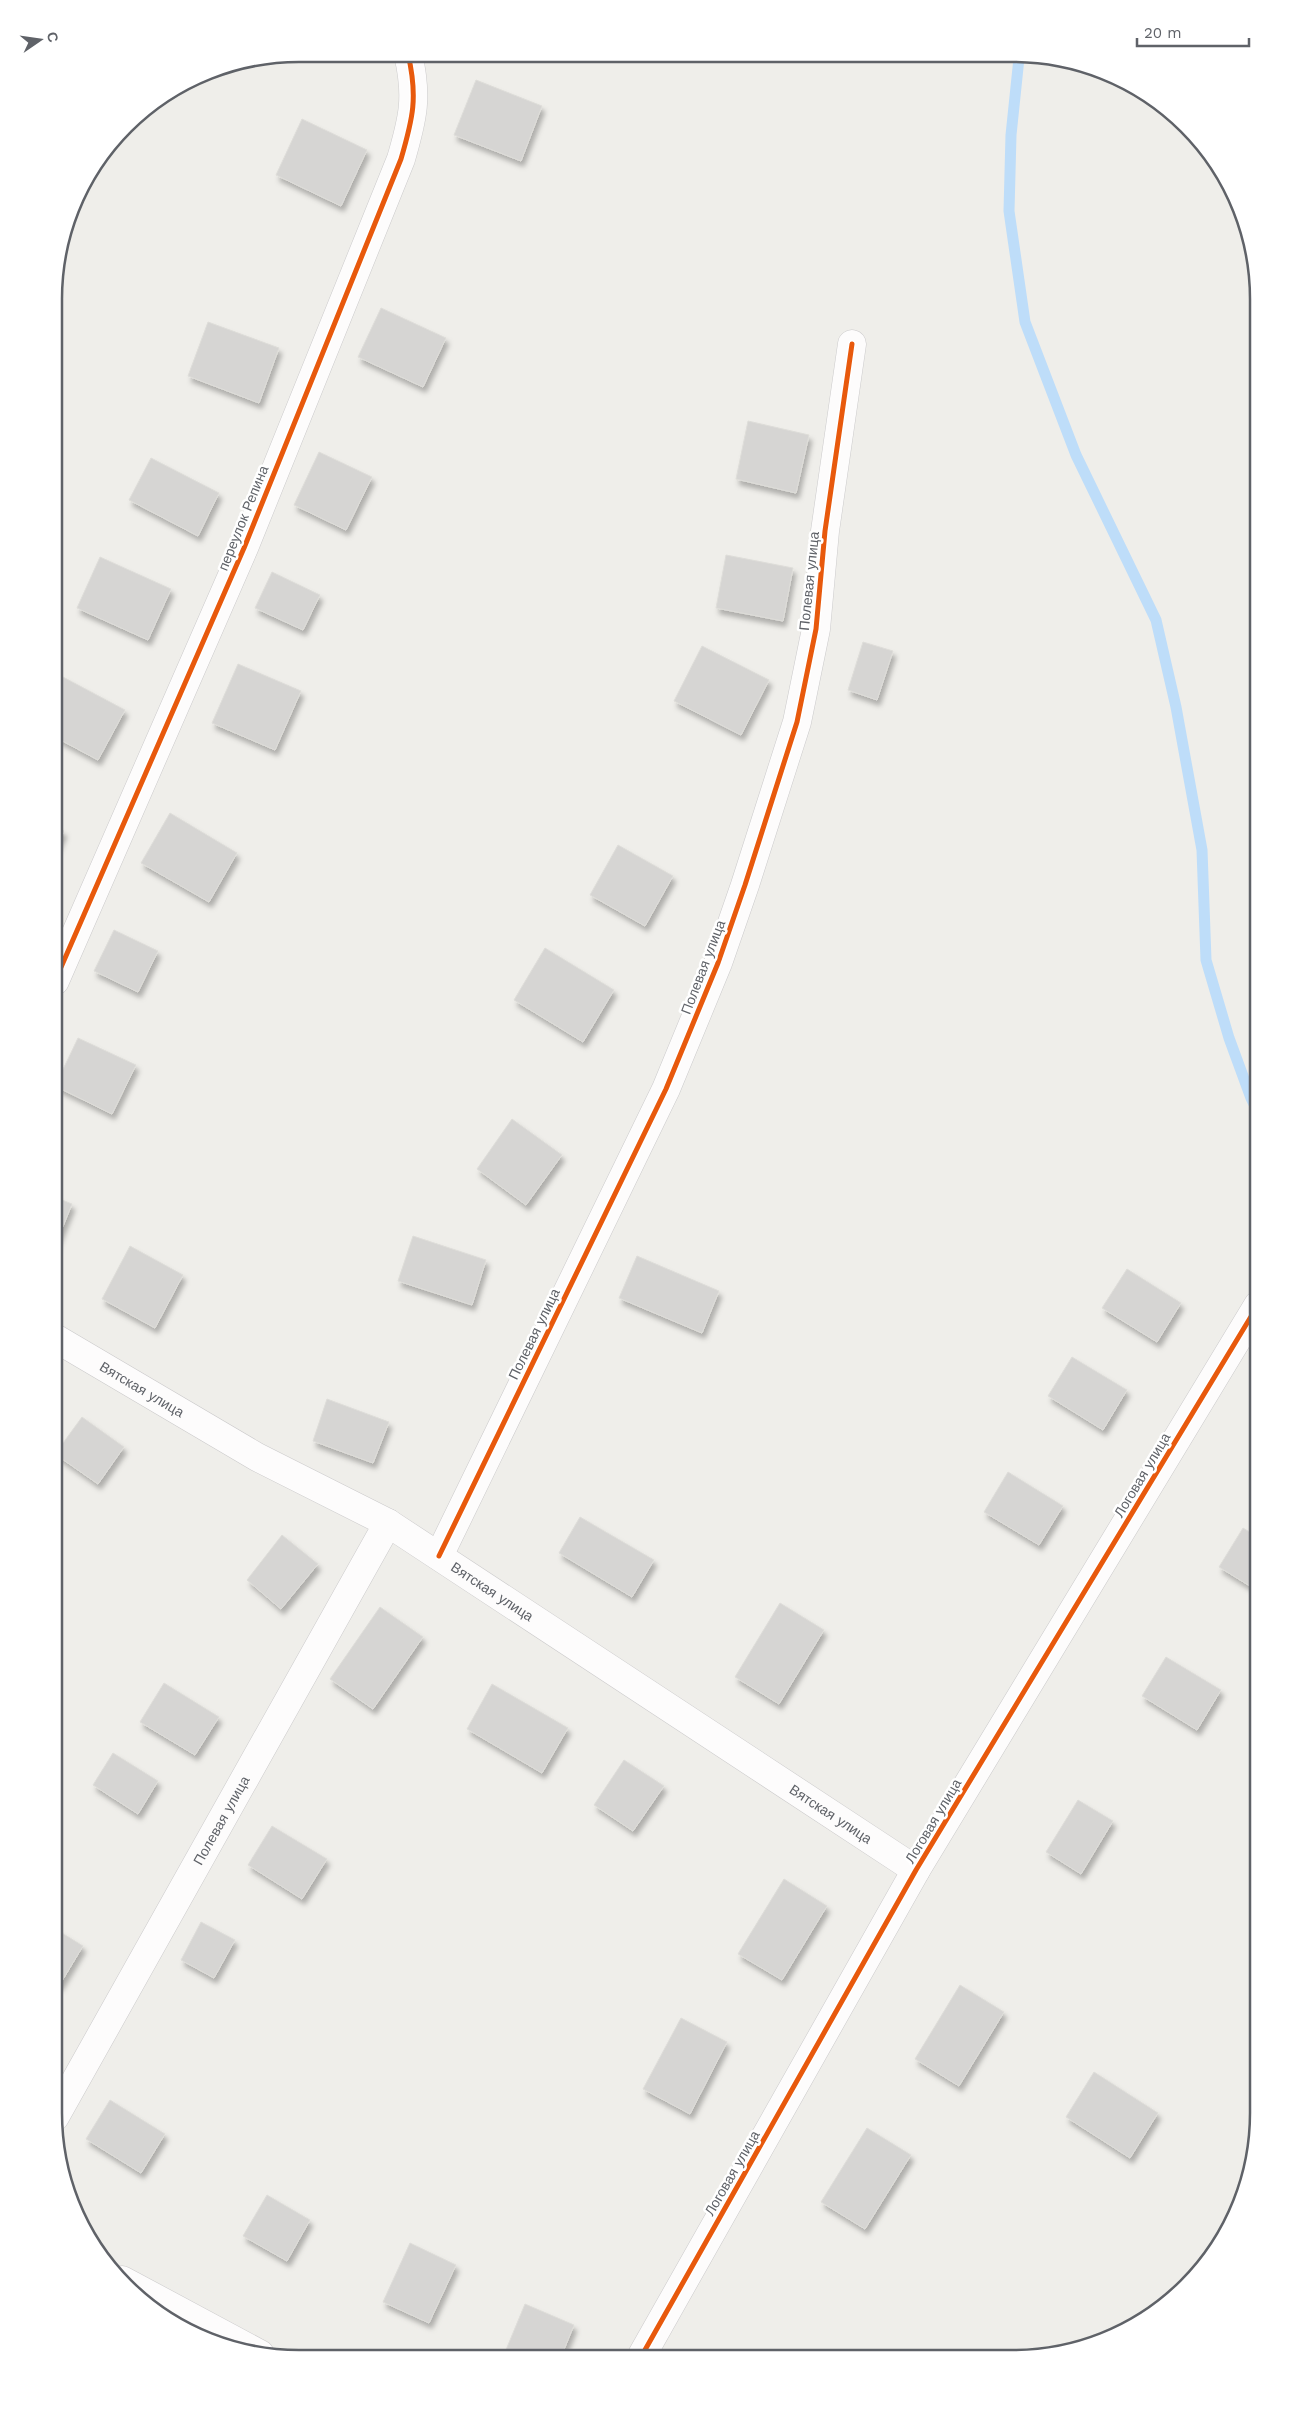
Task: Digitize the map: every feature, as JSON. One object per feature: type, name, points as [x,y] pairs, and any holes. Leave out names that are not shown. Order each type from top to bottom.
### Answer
[{"type":"street","name":"переулок Репина","points":[[62,964],[244,548],[402,159],[413,118],[414,78],[410,62]]},
{"type":"street","name":"Полевая улица","points":[[439,1556],[666,1090],[718,963],[745,885],[797,722],[816,629],[825,531],[852,344]]},
{"type":"street","name":"Логовая улица","points":[[644,2350],[916,1870],[1250,1318]]},
{"type":"street","name":"Вятская улица","points":[[62,1342],[257,1457],[388,1523],[916,1870]]},
{"type":"street","name":"Полевая улица","points":[[62,2103],[388,1523]]},
{"type":"street","points":[[144,2292],[233,2340]]},
{"type":"building","points":[[476,80],[542,106],[521,161],[454,135]]},
{"type":"building","points":[[302,119],[367,150],[341,206],[276,175]]},
{"type":"building","points":[[381,308],[446,338],[423,387],[358,357]]},
{"type":"building","points":[[208,322],[279,348],[259,403],[188,376]]},
{"type":"building","points":[[748,421],[809,435],[796,493],[736,479]]},
{"type":"building","points":[[319,452],[372,477],[346,530],[294,505]]},
{"type":"building","points":[[151,458],[219,493],[198,536],[129,500]]},
{"type":"building","points":[[726,555],[793,568],[783,621],[716,608]]},
{"type":"building","points":[[100,557],[171,589],[148,640],[77,608]]},
{"type":"building","points":[[272,572],[320,595],[303,630],[255,608]]},
{"type":"building","points":[[863,642],[893,651],[877,700],[848,690]]},
{"type":"building","points":[[702,646],[769,680],[741,735],[674,701]]},
{"type":"building","points":[[238,664],[301,691],[275,750],[212,723]]},
{"type":"building","points":[[63,677],[125,710],[98,760],[62,741]]},
{"type":"building","points":[[170,813],[237,853],[209,902],[141,863]]},
{"type":"building","points":[[618,845],[673,876],[645,926],[590,895]]},
{"type":"building","points":[[114,930],[158,951],[138,992],[94,971]]},
{"type":"building","points":[[545,948],[614,990],[583,1042],[514,1000]]},
{"type":"building","points":[[78,1038],[136,1065],[112,1114],[62,1089],[62,1071]]},
{"type":"building","points":[[512,1119],[562,1155],[526,1205],[477,1169]]},
{"type":"building","points":[[62,1200],[72,1204],[62,1229]]},
{"type":"building","points":[[413,1236],[486,1260],[472,1305],[398,1281]]},
{"type":"building","points":[[130,1246],[183,1275],[155,1328],[102,1299]]},
{"type":"building","points":[[637,1256],[719,1291],[702,1333],[619,1298]]},
{"type":"building","points":[[1127,1269],[1181,1303],[1157,1342],[1102,1308]]},
{"type":"building","points":[[1072,1357],[1127,1390],[1103,1430],[1048,1396]]},
{"type":"building","points":[[327,1399],[389,1422],[373,1463],[313,1441]]},
{"type":"building","points":[[82,1417],[124,1447],[98,1484],[62,1459],[62,1444]]},
{"type":"building","points":[[1008,1472],[1063,1506],[1039,1545],[984,1512]]},
{"type":"building","points":[[580,1517],[654,1560],[632,1597],[559,1553]]},
{"type":"building","points":[[1243,1528],[1250,1532],[1250,1586],[1219,1567]]},
{"type":"building","points":[[282,1535],[318,1564],[281,1609],[247,1580]]},
{"type":"building","points":[[780,1603],[824,1630],[779,1704],[735,1677]]},
{"type":"building","points":[[380,1607],[423,1637],[373,1709],[330,1679]]},
{"type":"building","points":[[1166,1657],[1221,1690],[1197,1730],[1142,1696]]},
{"type":"building","points":[[164,1683],[219,1717],[195,1755],[140,1722]]},
{"type":"building","points":[[492,1684],[568,1728],[542,1773],[467,1729]]},
{"type":"building","points":[[113,1753],[158,1781],[138,1814],[93,1785]]},
{"type":"building","points":[[624,1760],[664,1786],[633,1831],[594,1805]]},
{"type":"building","points":[[1078,1800],[1113,1821],[1081,1874],[1046,1852]]},
{"type":"building","points":[[272,1826],[327,1859],[302,1899],[248,1865]]},
{"type":"building","points":[[784,1879],[827,1906],[782,1980],[738,1954]]},
{"type":"building","points":[[201,1922],[235,1940],[214,1978],[181,1960]]},
{"type":"building","points":[[62,1933],[83,1946],[62,1981]]},
{"type":"building","points":[[960,1985],[1004,2012],[959,2086],[915,2059]]},
{"type":"building","points":[[681,2018],[727,2042],[690,2114],[643,2089]]},
{"type":"building","points":[[1094,2072],[1158,2113],[1130,2158],[1066,2117]]},
{"type":"building","points":[[110,2100],[165,2134],[141,2173],[86,2139]]},
{"type":"building","points":[[867,2128],[911,2155],[865,2229],[821,2202]]},
{"type":"building","points":[[267,2195],[310,2220],[287,2261],[243,2236]]},
{"type":"building","points":[[410,2243],[456,2265],[429,2323],[383,2302]]},
{"type":"building","points":[[525,2304],[574,2325],[564,2350],[506,2350]]},
{"type":"waterway","points":[[1019,62],[1011,135],[1009,211],[1025,322],[1076,455],[1156,620],[1176,707],[1202,850],[1206,960],[1229,1038],[1250,1095]]},
{"type":"cycle path","points":[[62,965],[244,548],[401,159],[413,107],[413,83],[410,62]]},
{"type":"cycle path","points":[[439,1556],[666,1089],[718,963],[745,885],[797,722],[816,629],[825,531],[852,344]]},
{"type":"cycle path","points":[[645,2350],[916,1870],[1250,1318]]}]
